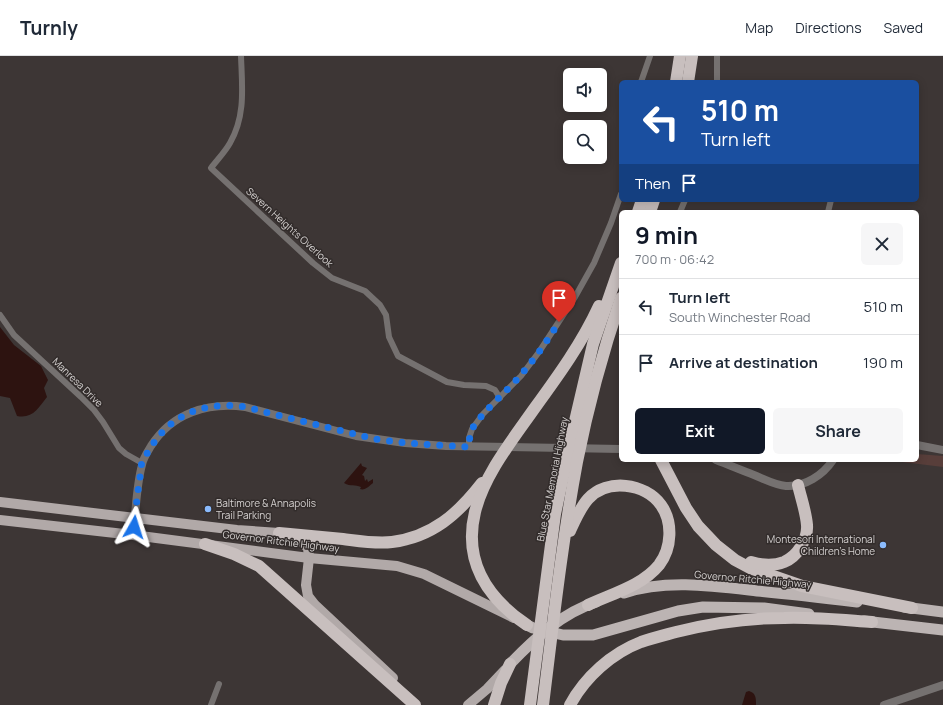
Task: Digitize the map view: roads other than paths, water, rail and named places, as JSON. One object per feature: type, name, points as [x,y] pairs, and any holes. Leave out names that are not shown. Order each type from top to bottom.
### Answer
[{"type":"highway","points":[[676,80],[680,56]]},
{"type":"highway","points":[[688,80],[692,56]]},
{"type":"highway","points":[[527,625],[514,616],[494,597],[480,572],[472,544],[475,511],[488,480],[500,460],[561,371],[593,319],[619,262]]},
{"type":"highway","name":"Blue Star Memorial Highway","points":[[543,705],[572,462],[593,344],[619,269]]},
{"type":"highway","name":"Blue Star Memorial Highway","points":[[577,434],[619,304]]},
{"type":"highway","points":[[279,533],[373,543],[392,542],[411,538],[435,528],[460,510],[500,460]]},
{"type":"highway","name":"Blue Star Memorial Highway","points":[[530,705],[556,514],[572,462]]},
{"type":"highway","points":[[663,464],[686,508],[698,526],[716,545],[735,560],[750,568],[802,586],[912,608]]},
{"type":"highway","points":[[563,546],[580,510],[588,498],[600,490],[613,485],[626,485],[638,488],[650,495],[660,504],[668,518],[670,536],[667,549],[659,564],[648,576],[588,605]]},
{"type":"highway","points":[[716,545],[739,558],[752,563],[766,565],[783,563],[790,559],[802,546],[806,536],[806,520],[798,485]]},
{"type":"highway","points":[[205,544],[234,554],[259,566],[416,705]]},
{"type":"highway","name":"Governor Ritchie Highway","points":[[510,664],[527,647],[558,622],[588,605],[632,590],[669,586],[704,585],[943,612]]},
{"type":"highway","name":"Governor Ritchie Highway","points":[[527,625],[533,628],[563,635],[593,635],[678,611],[703,607],[764,608],[943,630]]},
{"type":"highway","points":[[570,705],[585,682],[599,668],[619,653],[641,642],[665,635],[716,624],[760,618],[803,618],[872,622]]},
{"type":"highway","points":[[494,705],[501,683],[510,664]]},
{"type":"main road","name":"Governor Ritchie Highway","points":[[0,502],[237,530],[279,533],[306,544],[309,558]]},
{"type":"main road","name":"Governor Ritchie Highway","points":[[0,520],[133,535],[309,558],[397,566],[424,574],[527,625]]},
{"type":"main road","points":[[309,558],[306,585],[308,596],[315,605],[422,705]]},
{"type":"main road","points":[[468,705],[487,689],[510,664]]},
{"type":"street","name":"Severn Heights Overlook","points":[[241,56],[243,103],[238,126],[230,143],[211,168],[313,263],[332,278],[365,291],[380,305],[386,315],[389,337],[398,356],[447,382],[464,385],[486,386],[495,390],[500,398]]},
{"type":"street","points":[[642,80],[650,56]]},
{"type":"street","points":[[717,56],[717,80]]},
{"type":"street","points":[[469,447],[472,429],[483,414],[500,398],[540,352],[575,297],[594,264],[619,200]]},
{"type":"street","name":"Manresa Drive","points":[[0,315],[14,335],[94,410],[119,448],[126,454],[142,463]]},
{"type":"street","points":[[133,535],[142,463],[156,438],[177,419],[190,413],[217,405],[245,407],[375,439],[405,443],[469,447],[619,449]]},
{"type":"street","points":[[919,445],[943,450]]},
{"type":"street","points":[[721,462],[776,484],[787,486],[798,485],[809,481],[822,473],[831,462]]},
{"type":"street","points":[[211,705],[219,684]]},
{"type":"street","points":[[884,705],[943,685]]},
{"type":"place","name":"Baltimore & Annapolis Trail Parking","points":[[208,509]]},
{"type":"place","name":"Montesori International Children's Home","points":[[883,545]]}]
